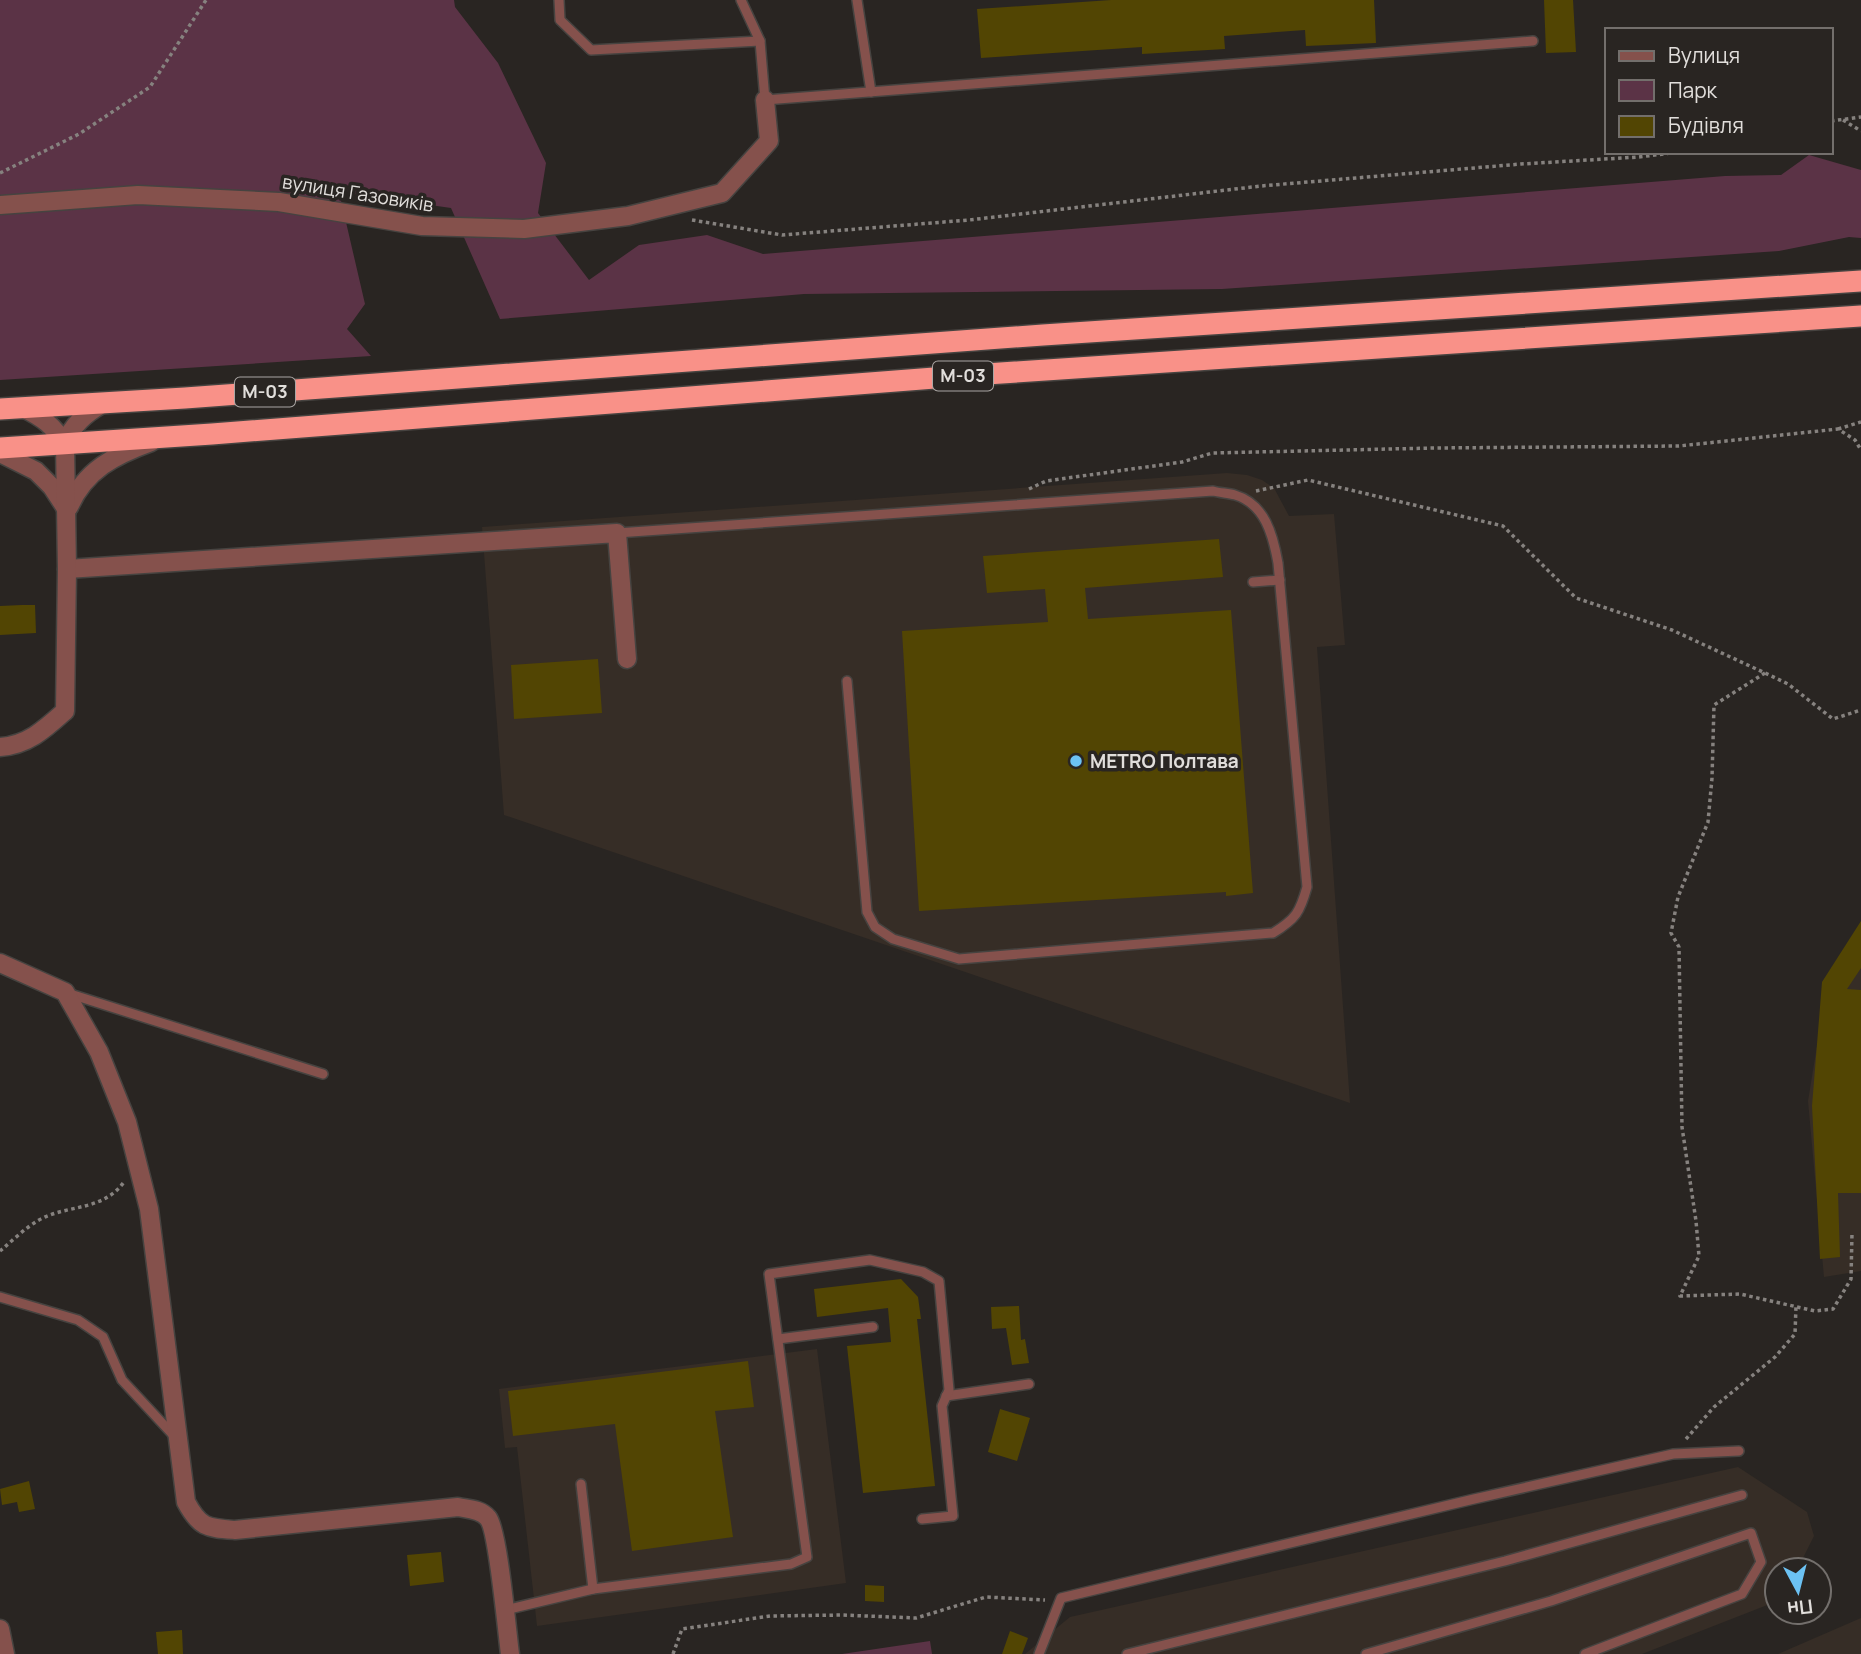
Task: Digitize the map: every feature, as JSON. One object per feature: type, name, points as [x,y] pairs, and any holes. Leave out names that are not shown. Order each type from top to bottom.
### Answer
[{"type":"highway","name":"М-03","points":[[0,409],[102,404],[1043,335],[1861,281]]},
{"type":"highway","name":"М-03","points":[[0,447],[164,438],[1000,373],[1861,316]]},
{"type":"street","name":"вулиця Газовиків","points":[[0,205],[138,195],[279,202],[422,226],[524,229],[628,216],[722,193],[769,141],[765,100]]},
{"type":"street","points":[[0,747],[12,746],[39,734],[65,711],[68,569],[65,444],[76,424],[89,411],[102,404]]},
{"type":"street","points":[[23,408],[47,421],[65,444]]},
{"type":"street","points":[[67,510],[85,480],[105,463],[164,438]]},
{"type":"street","points":[[0,453],[36,471],[52,487],[67,510]]},
{"type":"street","points":[[68,569],[617,533],[626,659]]},
{"type":"street","points":[[0,963],[65,992],[99,1052],[127,1122],[149,1209],[186,1502],[194,1516],[211,1528],[235,1530],[458,1507],[481,1512],[490,1520],[510,1654]]},
{"type":"street","points":[[0,1629],[5,1654]]},
{"type":"lane","points":[[559,0],[560,20],[591,50],[760,41]]},
{"type":"lane","points":[[741,0],[760,41],[765,100],[1534,41]]},
{"type":"lane","points":[[857,0],[871,92]]},
{"type":"lane","points":[[617,533],[1213,491],[1237,496],[1255,506],[1267,522],[1274,539],[1280,580],[1307,887],[1301,908],[1289,923],[1273,933],[959,959],[893,939],[875,927],[867,912],[846,681]]},
{"type":"lane","points":[[1253,582],[1280,580]]},
{"type":"lane","points":[[65,992],[323,1074]]},
{"type":"lane","points":[[505,1610],[593,1589],[790,1564],[807,1557],[769,1274],[870,1260],[923,1272],[939,1281],[949,1390],[942,1406],[953,1516],[922,1519]]},
{"type":"lane","points":[[0,1297],[78,1320],[103,1337],[122,1380],[179,1442]]},
{"type":"lane","points":[[778,1339],[873,1327]]},
{"type":"lane","points":[[946,1396],[1029,1384]]},
{"type":"lane","points":[[1039,1654],[1061,1598],[1673,1454],[1739,1451]]},
{"type":"lane","points":[[581,1484],[593,1589]]},
{"type":"lane","points":[[1127,1654],[1505,1561],[1742,1495]]},
{"type":"lane","points":[[1366,1654],[1551,1601],[1751,1533],[1761,1562],[1742,1594],[1585,1654]]},
{"type":"path","points":[[0,173],[79,134],[150,87],[206,0]]},
{"type":"path","points":[[1833,121],[1859,117]]},
{"type":"path","points":[[1841,119],[1861,131]]},
{"type":"path","points":[[685,219],[782,235],[969,220],[1261,186],[1663,154]]},
{"type":"path","points":[[1023,491],[1046,481],[1182,462],[1212,453],[1679,446],[1838,429],[1861,422]]},
{"type":"path","points":[[1838,429],[1855,440],[1861,450]]},
{"type":"path","points":[[1237,496],[1308,480],[1503,526],[1576,598],[1672,630],[1765,673],[1788,684],[1833,719],[1861,710]]},
{"type":"path","points":[[1765,673],[1714,705],[1708,822],[1678,897],[1671,933],[1679,947],[1682,1127],[1699,1255],[1680,1296],[1741,1294],[1815,1311],[1833,1309],[1851,1279],[1852,1233]]},
{"type":"path","points":[[0,1251],[40,1219],[97,1203],[118,1190],[137,1163]]},
{"type":"path","points":[[1673,1454],[1714,1407],[1775,1357],[1795,1334],[1796,1307]]},
{"type":"path","points":[[673,1654],[682,1629],[770,1616],[916,1618],[986,1597],[1045,1600],[1061,1598]]},
{"type":"shaded area","points":[[1227,473],[1247,475],[1274,488],[1289,516],[1334,514],[1345,645],[1317,647],[1350,1103],[504,815],[482,527]]},
{"type":"shaded area","points":[[1861,923],[1861,1271],[1824,1277],[1808,1101],[1829,972]]},
{"type":"shaded area","points":[[817,1349],[846,1583],[537,1626],[517,1447],[505,1448],[499,1389]]},
{"type":"shaded area","points":[[1738,1467],[1807,1512],[1814,1536],[1804,1556],[1763,1556],[1763,1607],[1642,1654],[1025,1654],[1070,1617]]},
{"type":"shaded area","points":[[1861,1618],[1861,1654],[1778,1654]]},
{"type":"green space","points":[[0,0],[454,0],[455,7],[498,63],[546,163],[538,213],[589,280],[639,245],[707,235],[763,254],[1725,176],[1781,175],[1809,155],[1861,170],[1861,238],[1849,237],[1779,251],[1222,289],[804,294],[500,319],[451,208],[339,192],[365,304],[347,329],[371,356],[0,380]]},
{"type":"green space","points":[[930,1641],[932,1654],[842,1654]]},
{"type":"building","points":[[1111,0],[1374,0],[1376,43],[1306,46],[1305,30],[1224,36],[1225,49],[1142,54],[1142,47],[981,58],[977,9]]},
{"type":"building","points":[[1544,0],[1573,0],[1576,52],[1546,53]]},
{"type":"building","name":"METRO Полтава","points":[[1219,539],[1223,577],[1085,588],[1088,619],[1231,610],[1253,893],[1226,896],[1226,892],[919,911],[902,631],[1048,622],[1045,589],[987,593],[983,556]]},
{"type":"building","points":[[35,605],[36,633],[0,635],[0,606]]},
{"type":"building","points":[[598,659],[602,713],[514,719],[511,665]]},
{"type":"building","points":[[1861,921],[1861,968],[1847,989],[1861,990],[1861,1193],[1838,1193],[1840,1257],[1820,1259],[1812,1106],[1822,982]]},
{"type":"building","points":[[901,1279],[918,1297],[921,1319],[917,1319],[935,1486],[863,1493],[847,1346],[891,1342],[888,1308],[817,1317],[814,1289]]},
{"type":"building","points":[[1019,1306],[1021,1340],[1025,1339],[1029,1363],[1012,1365],[1006,1328],[992,1329],[991,1307]]},
{"type":"building","points":[[748,1361],[754,1407],[715,1411],[733,1537],[632,1551],[615,1424],[513,1436],[508,1391]]},
{"type":"building","points":[[1000,1409],[1030,1418],[1017,1461],[988,1452]]},
{"type":"building","points":[[29,1481],[35,1509],[19,1512],[17,1502],[2,1505],[0,1489]]},
{"type":"building","points":[[441,1552],[444,1582],[410,1586],[407,1555]]},
{"type":"building","points":[[865,1585],[884,1586],[884,1602],[865,1601]]},
{"type":"building","points":[[182,1630],[183,1654],[158,1654],[156,1632]]},
{"type":"building","points":[[1010,1631],[1028,1638],[1022,1654],[1002,1654]]},
{"type":"place","name":"METRO Полтава","points":[[1076,761]]}]
